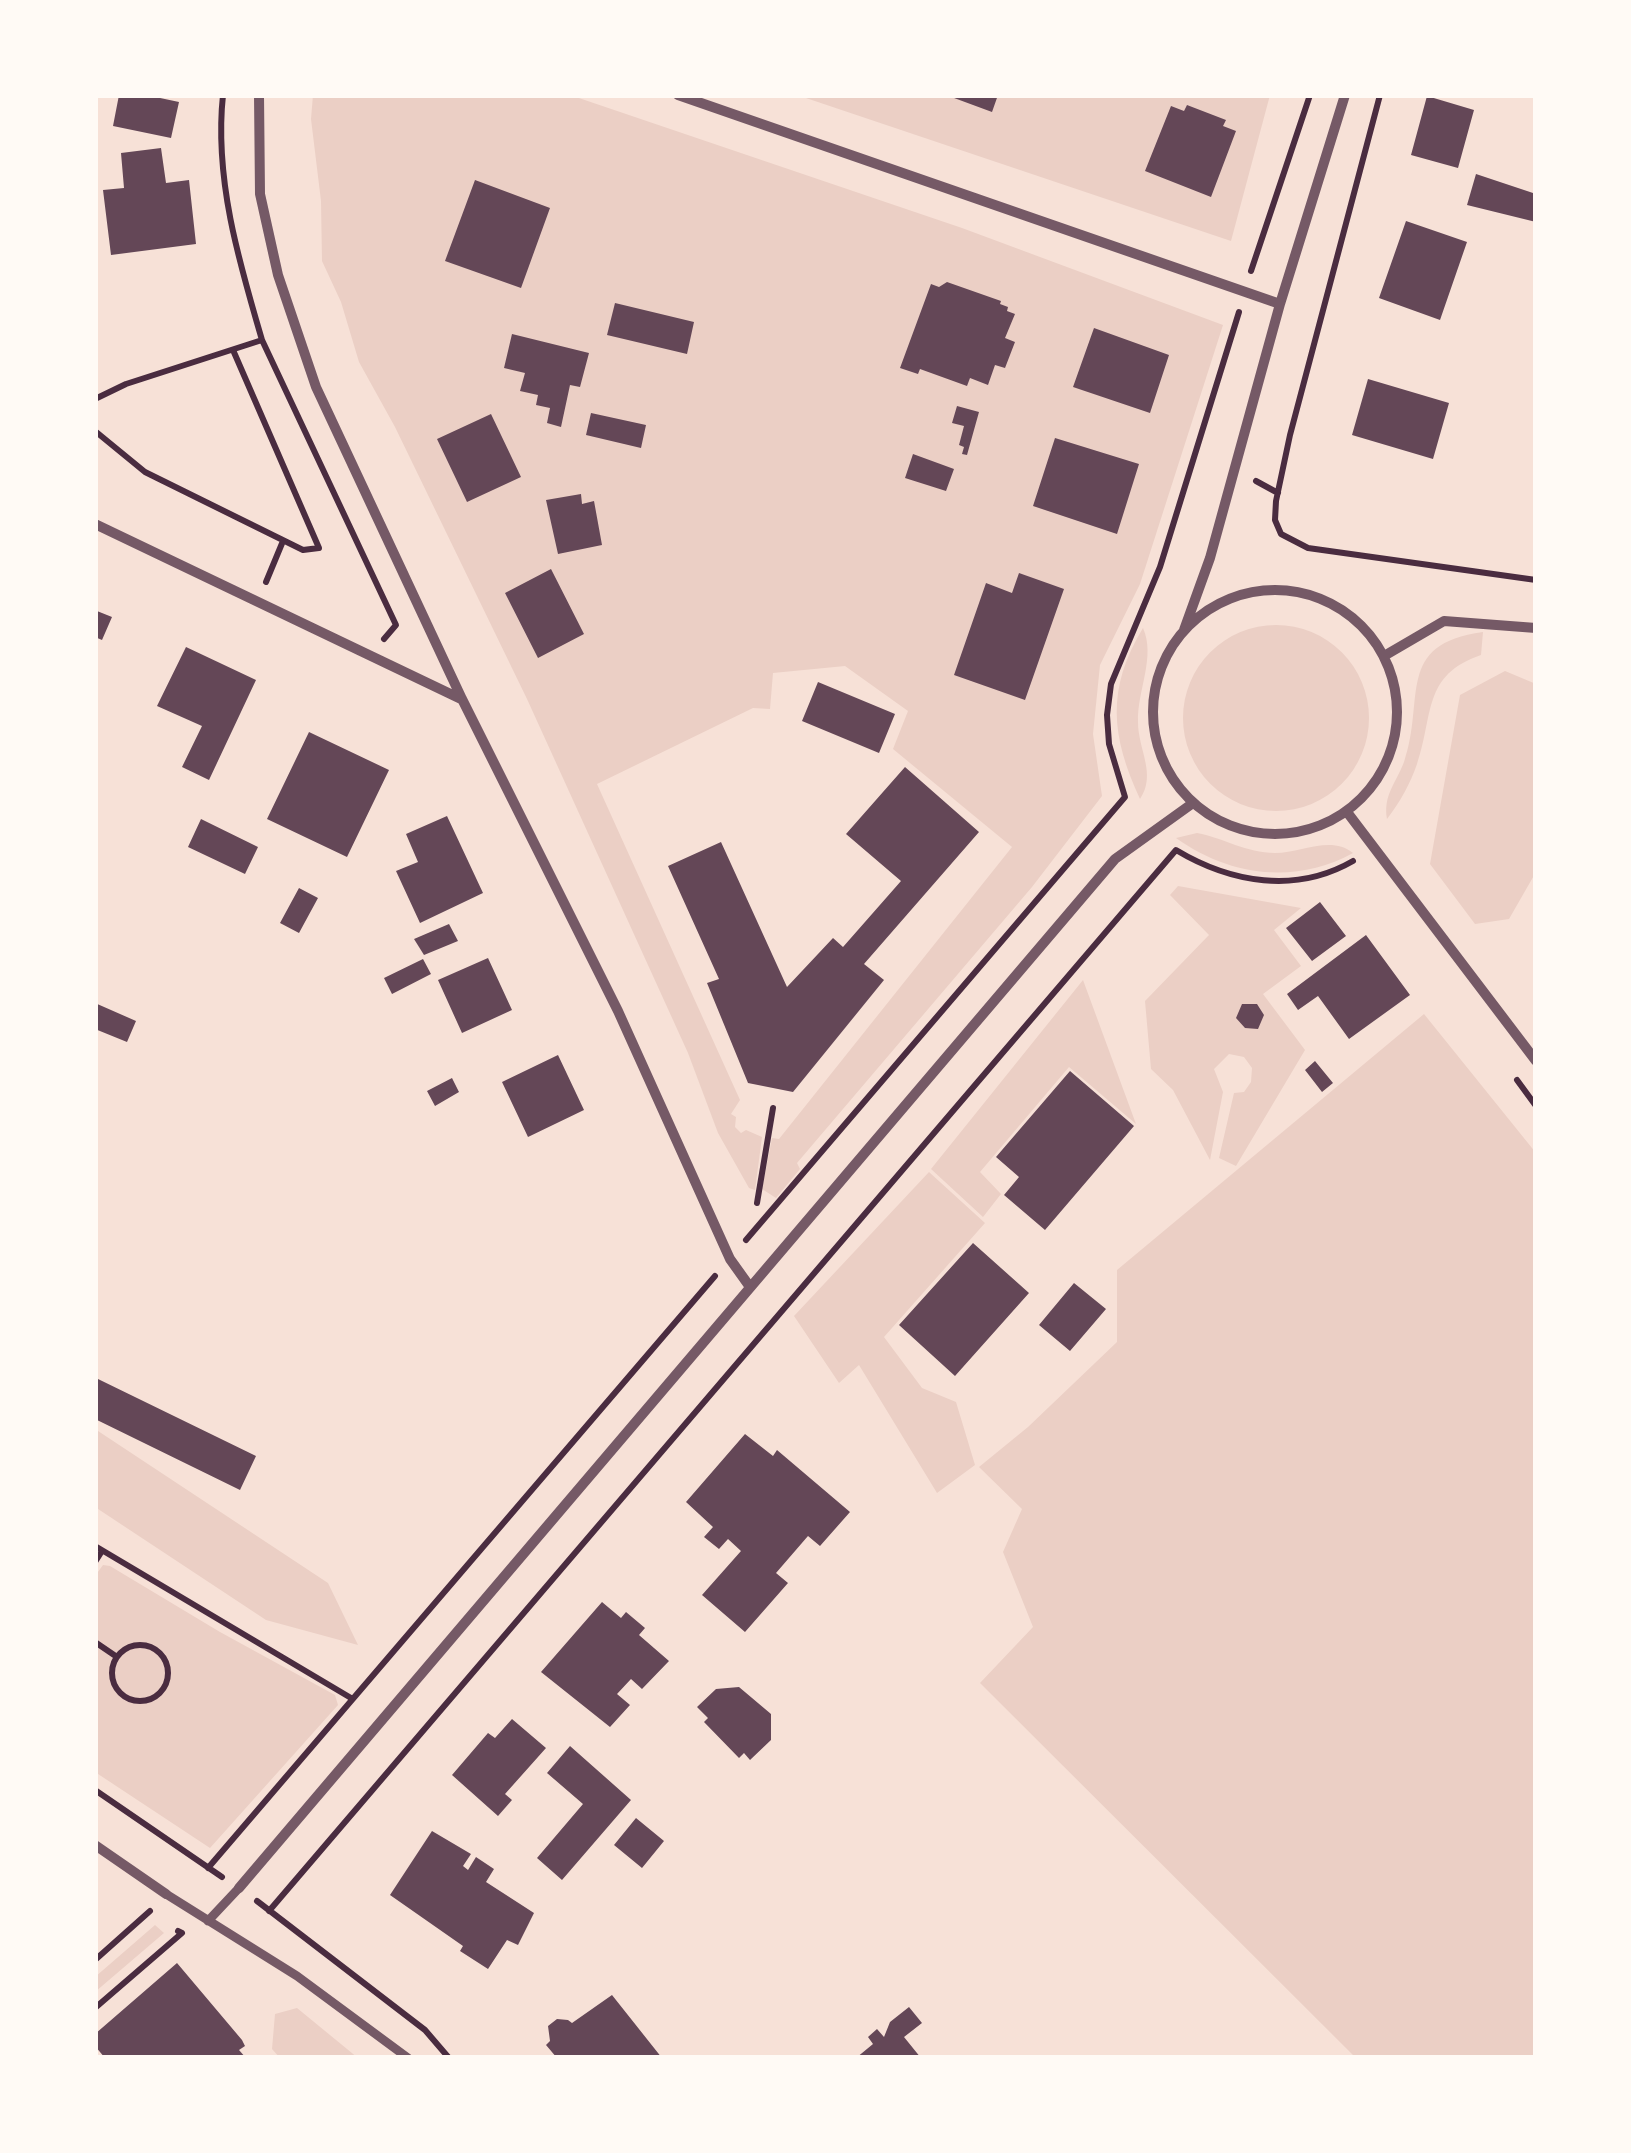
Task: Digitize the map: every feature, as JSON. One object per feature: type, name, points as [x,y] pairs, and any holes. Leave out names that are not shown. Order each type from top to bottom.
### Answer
[{"type":"street","points":[[259,95],[260,194],[278,275],[316,387],[462,699],[618,1011],[730,1259],[750,1288]]},
{"type":"street","points":[[678,95],[1280,304]]},
{"type":"street","points":[[1184,630],[1215,605],[1252,592],[1291,590],[1328,602],[1361,624],[1384,656],[1396,689],[1398,723],[1390,758],[1372,787],[1347,812],[1310,830],[1268,834],[1228,825],[1193,803],[1169,773],[1155,737],[1153,699],[1163,662],[1184,630],[1210,558],[1280,304],[1345,95]]},
{"type":"street","points":[[95,524],[462,699]]},
{"type":"street","points":[[1384,656],[1444,621],[1536,628]]},
{"type":"street","points":[[208,1921],[1115,859],[1193,803]]},
{"type":"street","points":[[1347,812],[1536,1060]]},
{"type":"street","points":[[95,1845],[297,1976],[408,2058]]},
{"type":"path","points":[[223,95],[224,176],[239,261],[262,340],[396,626],[382,641]]},
{"type":"path","points":[[208,1868],[1125,798],[1109,744],[1107,715],[1112,684],[1160,567],[1310,95]]},
{"type":"path","points":[[1380,95],[1290,435],[1274,520],[1281,534],[1308,548],[1536,580]]},
{"type":"path","points":[[95,399],[126,384],[262,340]]},
{"type":"path","points":[[95,431],[145,472],[303,550],[318,548],[233,350]]},
{"type":"path","points":[[248,577],[265,585],[283,541]]},
{"type":"path","points":[[269,1911],[1176,850],[1222,872],[1284,882],[1312,878],[1358,858]]},
{"type":"path","points":[[757,1203],[772,1108]]},
{"type":"path","points":[[95,1562],[99,1548],[351,1698]]},
{"type":"path","points":[[95,1642],[116,1657]]},
{"type":"path","points":[[135,1645],[153,1648],[161,1654],[168,1671],[163,1689],[156,1696],[139,1701],[122,1695],[112,1679],[116,1657],[135,1645]]},
{"type":"path","points":[[95,1790],[239,1888],[425,2030],[450,2058]]},
{"type":"path","points":[[95,1960],[151,1911]]},
{"type":"path","points":[[95,2008],[182,1933],[166,1922]]},
{"type":"shaded area","points":[[313,95],[570,95],[962,228],[1223,325],[1140,584],[1100,665],[1093,734],[1102,796],[1032,887],[797,1163],[800,1169],[776,1198],[762,1189],[772,1138],[779,1139],[1012,847],[893,749],[908,711],[845,666],[773,673],[770,709],[753,708],[597,784],[740,1100],[731,1114],[736,1117],[735,1127],[741,1133],[746,1130],[762,1137],[755,1190],[749,1188],[718,1133],[688,1053],[527,699],[395,427],[359,362],[341,302],[322,261],[321,201],[311,119]]},
{"type":"shaded area","points":[[797,95],[1270,95],[1231,241]]},
{"type":"shaded area","points":[[1276,625],[1311,632],[1341,653],[1362,683],[1369,718],[1362,753],[1341,783],[1311,804],[1276,811],[1241,804],[1211,783],[1190,753],[1183,718],[1190,683],[1211,653],[1241,632]]},
{"type":"shaded area","points":[[1143,628],[1148,651],[1138,722],[1147,780],[1140,799],[1123,754],[1117,713],[1123,672]]},
{"type":"shaded area","points":[[1483,632],[1481,655],[1462,663],[1439,685],[1414,771],[1387,819],[1389,796],[1410,739],[1418,678],[1425,662],[1436,649],[1455,638]]},
{"type":"shaded area","points":[[1505,671],[1536,684],[1536,872],[1509,919],[1475,924],[1430,864],[1460,695]]},
{"type":"shaded area","points":[[1197,833],[1264,852],[1335,845],[1353,853],[1308,870],[1263,872],[1218,861],[1176,838]]},
{"type":"shaded area","points":[[1178,886],[1301,908],[1274,930],[1301,966],[1263,994],[1305,1050],[1236,1166],[1219,1158],[1234,1093],[1244,1092],[1251,1082],[1252,1068],[1244,1057],[1229,1054],[1214,1069],[1223,1092],[1210,1160],[1173,1090],[1151,1069],[1145,1001],[1209,935],[1170,895]]},
{"type":"shaded area","points":[[1083,980],[1136,1124],[1069,1067],[980,1172],[1001,1194],[983,1217],[931,1169]]},
{"type":"shaded area","points":[[1424,1014],[1536,1153],[1536,2058],[1356,2058],[980,1683],[1033,1627],[1003,1552],[1022,1509],[979,1467],[1028,1427],[1117,1342],[1117,1270]]},
{"type":"shaded area","points":[[929,1172],[985,1223],[884,1337],[922,1388],[956,1402],[975,1465],[937,1493],[859,1365],[839,1383],[794,1316]]},
{"type":"shaded area","points":[[95,1429],[328,1583],[358,1645],[266,1620],[95,1507]]},
{"type":"shaded area","points":[[103,1565],[335,1695],[338,1705],[210,1848],[95,1772],[95,1576]]},
{"type":"shaded area","points":[[155,1925],[164,1933],[95,1992],[95,1977]]},
{"type":"shaded area","points":[[297,2008],[358,2058],[280,2058],[272,2049],[275,2014]]},
{"type":"building","points":[[119,95],[146,95],[179,102],[171,138],[113,126]]},
{"type":"building","points":[[946,95],[998,95],[992,112]]},
{"type":"building","points":[[1427,96],[1474,110],[1458,168],[1411,155]]},
{"type":"building","points":[[1187,105],[1226,120],[1223,126],[1236,131],[1211,197],[1145,171],[1171,106],[1184,111]]},
{"type":"building","points":[[161,148],[166,183],[189,180],[196,244],[111,255],[103,190],[124,188],[121,153]]},
{"type":"building","points":[[1476,174],[1536,194],[1536,222],[1467,205]]},
{"type":"building","points":[[475,180],[550,208],[521,288],[445,261]]},
{"type":"building","points":[[1406,221],[1467,242],[1440,320],[1379,298]]},
{"type":"building","points":[[947,282],[1001,301],[1007,311],[1015,314],[1005,338],[1015,342],[1005,368],[995,365],[988,385],[970,378],[967,386],[920,369],[918,374],[900,368],[931,284],[939,287]]},
{"type":"building","points":[[615,303],[694,322],[687,354],[607,335]]},
{"type":"building","points":[[1094,328],[1169,355],[1150,413],[1073,387]]},
{"type":"building","points":[[512,334],[589,353],[580,387],[570,385],[561,427],[547,423],[550,408],[536,405],[538,395],[520,391],[525,373],[504,368]]},
{"type":"building","points":[[1368,379],[1449,403],[1433,459],[1352,435]]},
{"type":"building","points":[[957,406],[979,412],[967,455],[962,454],[964,447],[959,445],[964,426],[952,423]]},
{"type":"building","points":[[591,413],[646,425],[641,448],[586,435]]},
{"type":"building","points":[[491,414],[521,477],[467,502],[437,439]]},
{"type":"building","points":[[1055,438],[1139,464],[1117,534],[1033,506]]},
{"type":"building","points":[[913,454],[954,469],[946,491],[905,478]]},
{"type":"building","points":[[581,494],[582,504],[594,501],[602,545],[558,554],[546,500]]},
{"type":"building","points":[[551,569],[584,634],[538,658],[505,593]]},
{"type":"building","points":[[1019,573],[1064,589],[1025,700],[954,675],[986,583],[1012,593]]},
{"type":"building","points":[[97,611],[112,617],[102,640],[95,637]]},
{"type":"building","points":[[186,647],[256,680],[209,780],[182,767],[202,726],[157,706]]},
{"type":"building","points":[[818,682],[895,714],[879,753],[802,721]]},
{"type":"building","points":[[309,732],[389,770],[347,857],[267,819]]},
{"type":"building","points":[[905,767],[979,832],[864,964],[884,980],[793,1092],[748,1083],[707,983],[719,979],[668,866],[721,842],[787,987],[833,938],[843,947],[901,881],[846,834]]},
{"type":"building","points":[[447,816],[483,893],[420,923],[396,871],[418,862],[406,834]]},
{"type":"building","points":[[201,819],[258,847],[245,874],[188,847]]},
{"type":"building","points":[[299,888],[318,898],[299,933],[280,923]]},
{"type":"building","points":[[1320,902],[1346,936],[1312,961],[1286,928]]},
{"type":"building","points":[[449,924],[458,941],[424,955],[414,939]]},
{"type":"building","points":[[1366,935],[1410,995],[1349,1039],[1318,996],[1298,1010],[1287,994]]},
{"type":"building","points":[[488,958],[512,1010],[462,1033],[438,980]]},
{"type":"building","points":[[423,959],[431,974],[392,994],[384,978]]},
{"type":"building","points":[[95,1003],[136,1021],[127,1042],[95,1029]]},
{"type":"building","points":[[1242,1004],[1257,1004],[1264,1015],[1258,1029],[1245,1028],[1236,1018]]},
{"type":"building","points":[[558,1055],[584,1110],[528,1137],[502,1082]]},
{"type":"building","points":[[1315,1061],[1333,1083],[1322,1092],[1305,1070]]},
{"type":"building","points":[[1070,1071],[1134,1126],[1045,1230],[1004,1195],[1019,1177],[996,1157]]},
{"type":"building","points":[[452,1078],[459,1092],[435,1106],[427,1091]]},
{"type":"building","points":[[973,1243],[1029,1293],[955,1376],[899,1325]]},
{"type":"building","points":[[1074,1283],[1106,1309],[1070,1351],[1039,1325]]},
{"type":"building","points":[[98,1379],[256,1456],[240,1490],[95,1419]]},
{"type":"building","points":[[745,1434],[773,1456],[777,1450],[850,1512],[820,1546],[808,1536],[776,1573],[788,1583],[745,1632],[702,1595],[741,1551],[728,1539],[719,1549],[704,1537],[713,1527],[686,1502]]},
{"type":"building","points":[[602,1602],[621,1618],[626,1612],[645,1628],[639,1635],[669,1661],[642,1689],[631,1679],[617,1694],[630,1705],[610,1727],[541,1672]]},
{"type":"building","points":[[739,1687],[771,1714],[771,1740],[750,1760],[744,1753],[739,1758],[704,1722],[708,1718],[697,1707],[716,1689]]},
{"type":"building","points":[[512,1719],[546,1748],[505,1794],[512,1800],[498,1816],[452,1775],[488,1733],[495,1738]]},
{"type":"building","points":[[570,1746],[631,1800],[562,1880],[537,1858],[583,1804],[547,1773]]},
{"type":"building","points":[[636,1818],[664,1841],[642,1868],[614,1845]]},
{"type":"building","points":[[432,1831],[471,1854],[463,1866],[468,1870],[476,1857],[494,1869],[486,1882],[534,1913],[518,1945],[507,1940],[488,1969],[460,1951],[463,1946],[390,1895]]},
{"type":"building","points":[[177,1963],[242,2040],[245,2046],[239,2050],[246,2058],[105,2058],[95,2046],[95,2034]]},
{"type":"building","points":[[612,1995],[662,2058],[557,2058],[546,2045],[550,2041],[548,2026],[557,2019],[572,2023]]},
{"type":"building","points":[[909,2007],[922,2023],[904,2037],[921,2058],[856,2058],[873,2044],[868,2037],[877,2029],[884,2037],[890,2022]]}]
